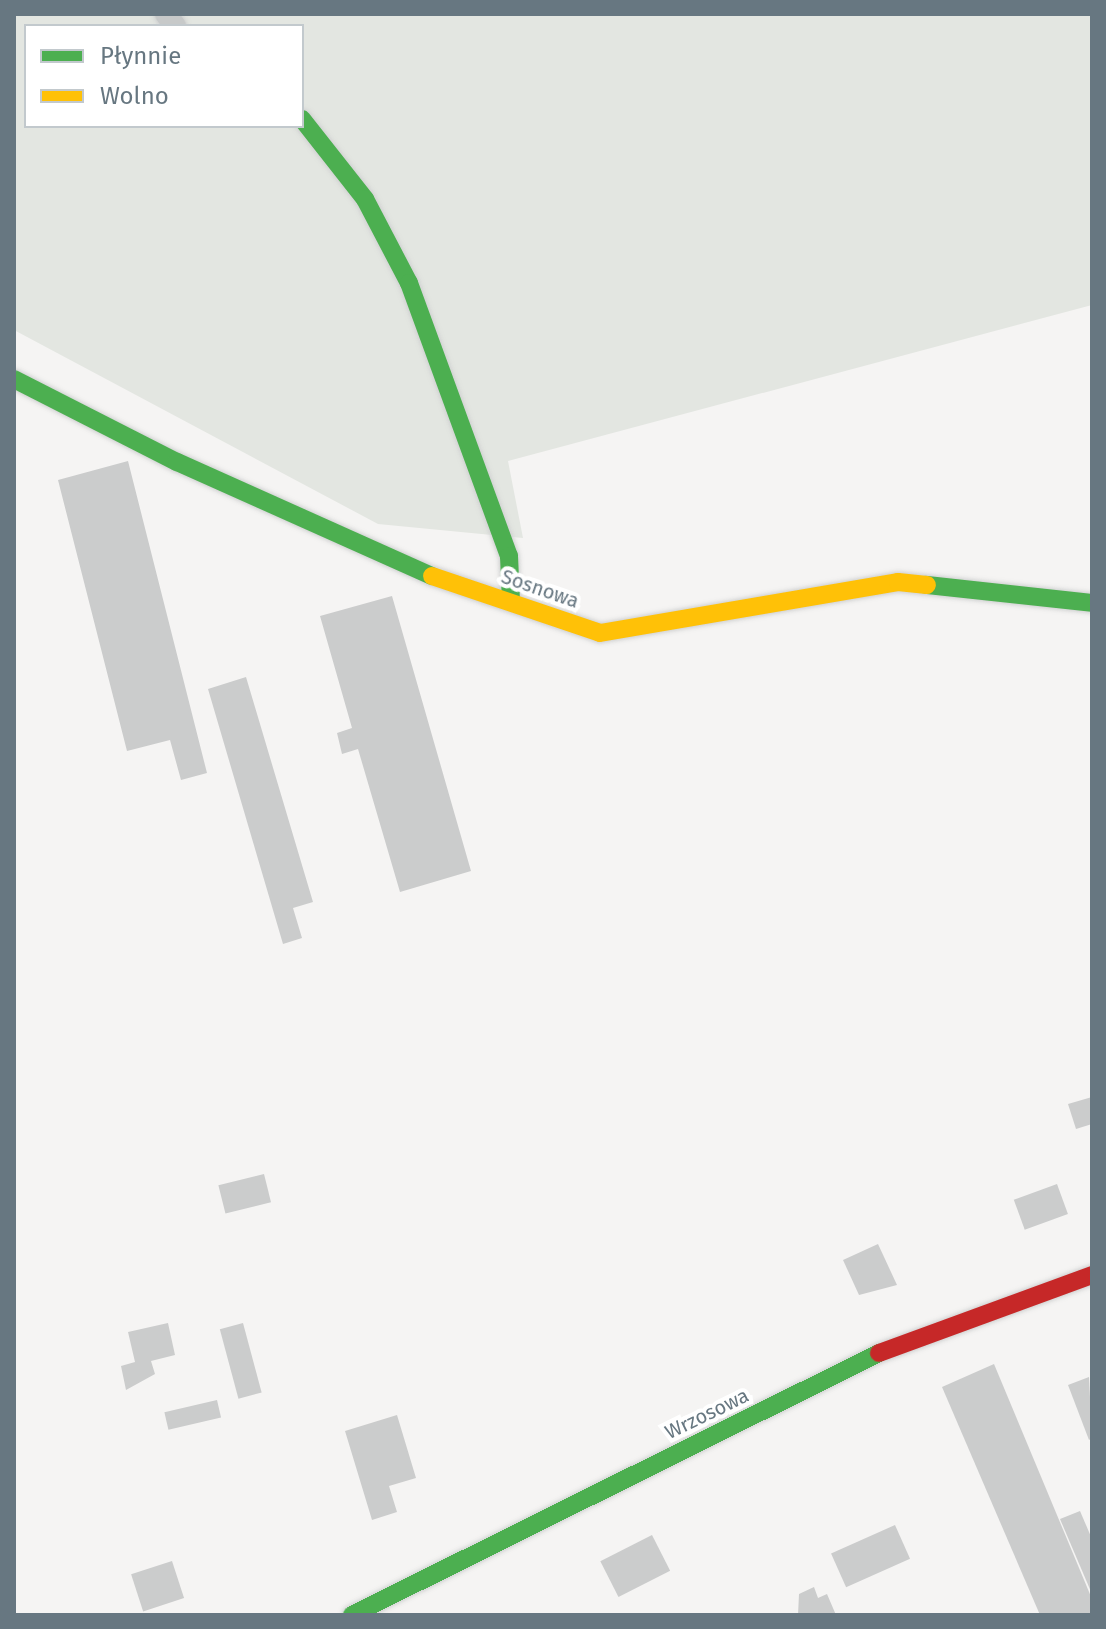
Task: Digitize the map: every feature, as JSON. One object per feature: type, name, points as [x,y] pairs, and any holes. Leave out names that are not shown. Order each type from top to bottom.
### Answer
[{"type":"street","points":[[304,122],[365,199],[409,283],[509,556],[511,602]]},
{"type":"street","name":"Sosnowa","points":[[14,379],[192,469],[425,573],[600,633],[898,582],[1092,603]]},
{"type":"street","name":"Wrzosowa","points":[[352,1615],[886,1350],[1092,1275]]},
{"type":"shaded area","points":[[14,14],[1092,14],[1092,305],[508,461],[523,538],[378,524],[14,330]]},
{"type":"building","points":[[128,461],[207,773],[181,780],[170,740],[127,751],[58,480]]},
{"type":"building","points":[[392,596],[471,871],[400,892],[358,749],[342,754],[337,733],[352,728],[320,616]]},
{"type":"building","points":[[246,677],[313,902],[293,908],[302,938],[283,944],[208,689]]},
{"type":"building","points":[[1092,1097],[1092,1124],[1076,1129],[1068,1104]]},
{"type":"building","points":[[264,1174],[271,1202],[225,1214],[218,1185]]},
{"type":"building","points":[[1057,1184],[1068,1214],[1025,1230],[1014,1200]]},
{"type":"building","points":[[878,1244],[897,1285],[859,1295],[843,1260]]},
{"type":"building","points":[[168,1323],[175,1355],[151,1361],[155,1374],[126,1390],[121,1366],[135,1362],[128,1332]]},
{"type":"building","points":[[243,1323],[262,1393],[238,1399],[220,1329]]},
{"type":"building","points":[[994,1364],[1092,1599],[1092,1615],[1040,1615],[942,1387]]},
{"type":"building","points":[[1089,1377],[1092,1438],[1089,1440],[1068,1385]]},
{"type":"building","points":[[217,1400],[221,1418],[168,1430],[164,1412]]},
{"type":"building","points":[[397,1415],[416,1478],[389,1486],[397,1512],[372,1520],[345,1431]]},
{"type":"building","points":[[1080,1511],[1092,1539],[1092,1594],[1060,1519]]},
{"type":"building","points":[[895,1525],[910,1559],[846,1587],[831,1553]]},
{"type":"building","points":[[652,1535],[670,1571],[618,1597],[600,1561]]},
{"type":"building","points":[[172,1561],[184,1598],[143,1611],[131,1574]]},
{"type":"building","points":[[814,1587],[818,1598],[827,1594],[836,1615],[798,1615],[799,1594]]},
{"type":"traffic: fast","points":[[304,122],[365,199],[409,283],[509,556],[511,602]]},
{"type":"traffic: fast","points":[[14,379],[177,462],[432,576]]},
{"type":"traffic: fast","points":[[927,585],[1092,603]]},
{"type":"traffic: fast","points":[[352,1615],[879,1353]]},
{"type":"traffic: slow","points":[[432,576],[600,633],[898,582],[927,585]]},
{"type":"traffic: jam","points":[[879,1353],[1092,1275]]}]
